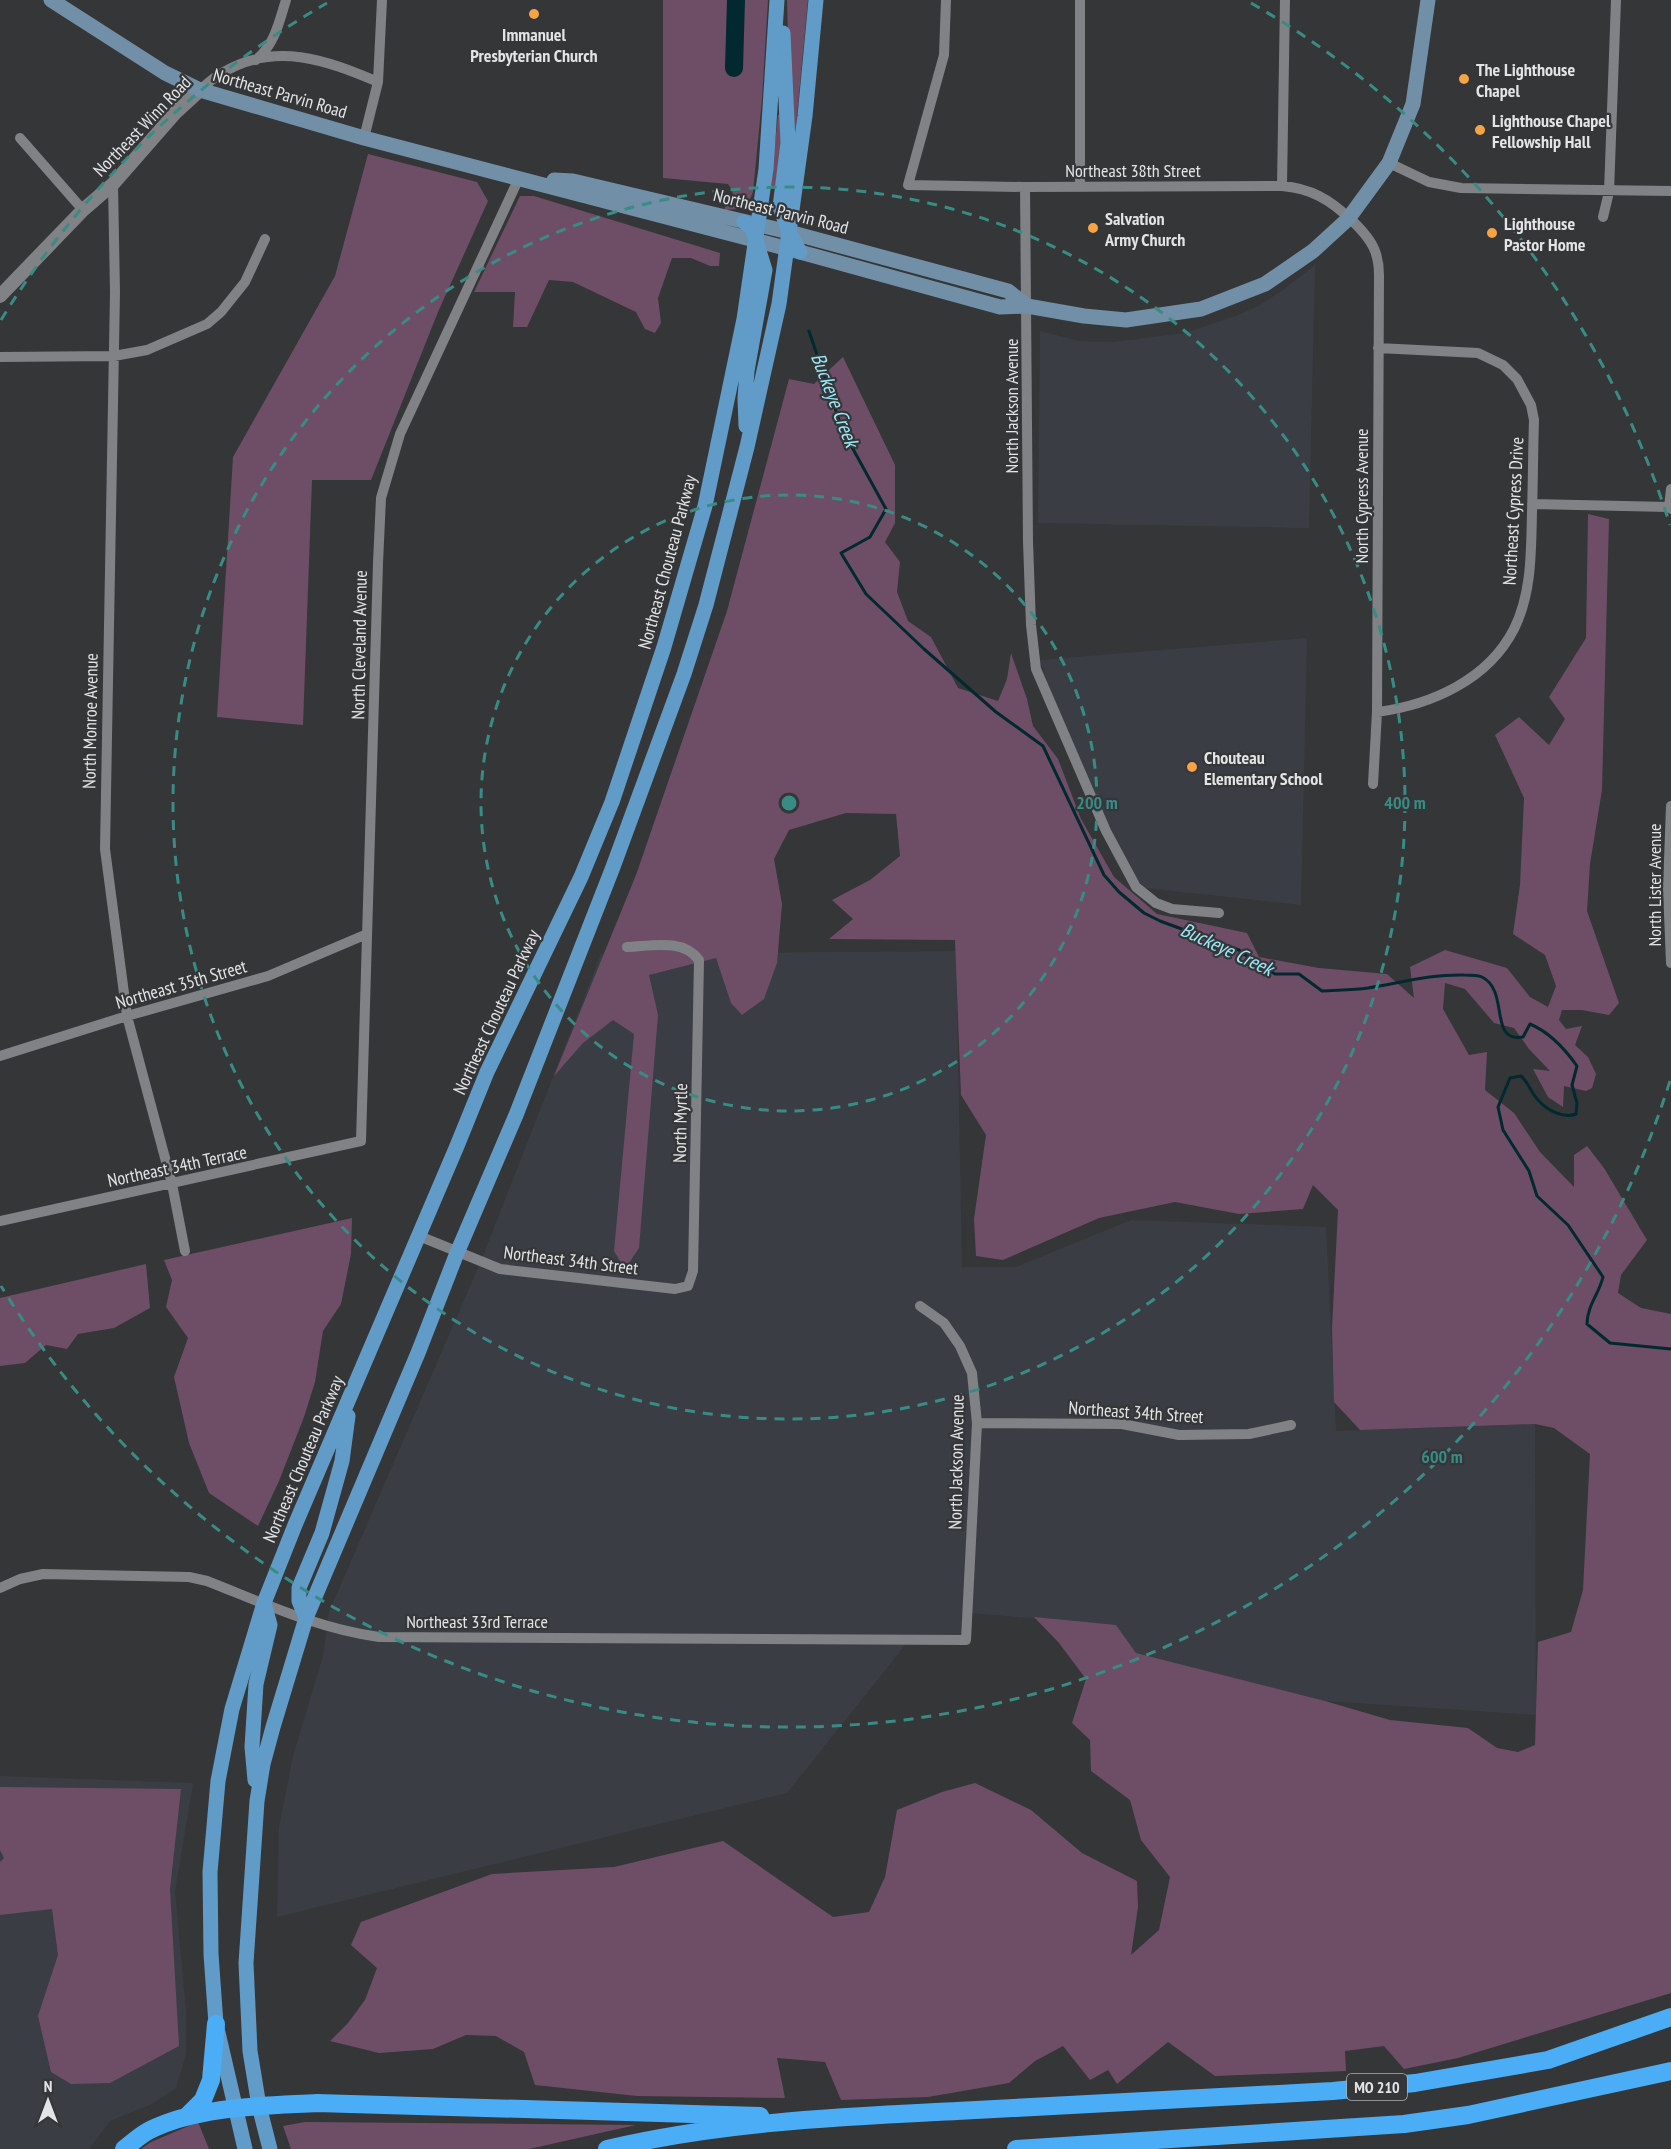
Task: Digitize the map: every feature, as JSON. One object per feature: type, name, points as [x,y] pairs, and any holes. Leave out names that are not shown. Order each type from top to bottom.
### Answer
[{"type":"highway","name":"MO 210","points":[[607,2149],[641,2141],[731,2128],[831,2118],[1333,2091],[1415,2083],[1548,2060],[1671,2017]]},
{"type":"highway","points":[[187,2116],[202,2100],[211,2080],[216,2024]]},
{"type":"highway","name":"MO 210","points":[[1016,2149],[1404,2124],[1468,2115],[1639,2077],[1671,2065]]},
{"type":"highway","points":[[1639,2077],[1671,2071]]},
{"type":"highway","points":[[124,2149],[149,2130],[187,2116],[259,2106],[317,2103],[831,2118]]},
{"type":"main road","name":"Northeast Parvin Road","points":[[51,0],[165,73],[200,90],[364,138],[519,178],[753,229],[789,232],[1008,291],[1027,306]]},
{"type":"main road","name":"Northeast Chouteau Parkway","points":[[245,2149],[216,2024],[211,1954],[210,1882],[218,1781],[232,1708],[264,1603],[295,1525],[487,1072],[581,877],[612,802],[644,710],[705,506],[744,319],[753,229],[766,169],[779,0]]},
{"type":"main road","points":[[270,2149],[259,2106],[250,2051],[248,2016],[248,1930],[257,1801],[263,1764],[306,1618],[418,1353],[457,1252],[516,1115],[583,946],[680,684],[706,605],[794,250],[780,207],[788,143],[786,73],[779,0]]},
{"type":"main road","points":[[789,232],[805,116],[816,0]]},
{"type":"main road","name":"Northeast Parvin Road","points":[[519,178],[573,182],[753,229],[794,250],[1000,307],[1027,306],[1084,316],[1126,320],[1201,309],[1265,284],[1313,251],[1348,219],[1389,163],[1413,104],[1428,0]]},
{"type":"main road","points":[[747,447],[745,398],[747,371],[765,270],[753,229]]},
{"type":"main road","points":[[306,1618],[299,1601],[299,1588],[322,1533],[342,1461],[351,1396]]},
{"type":"main road","points":[[257,1801],[252,1747],[256,1684],[270,1625],[264,1603]]},
{"type":"street","points":[[256,60],[267,50],[274,38],[286,0]]},
{"type":"street","points":[[364,138],[378,82],[382,0]]},
{"type":"street","name":"Northeast 38th Street","points":[[946,0],[944,55],[908,185],[1282,186],[1304,189],[1318,195],[1348,219]]},
{"type":"street","points":[[1080,0],[1080,187]]},
{"type":"street","points":[[1282,186],[1285,0]]},
{"type":"street","points":[[1603,217],[1609,192],[1616,0]]},
{"type":"street","name":"Northeast Winn Road","points":[[0,297],[83,210],[112,184],[176,112],[221,73],[256,60],[302,57],[321,60],[378,82]]},
{"type":"street","points":[[20,138],[83,210]]},
{"type":"street","points":[[1389,163],[1414,176],[1446,186],[1609,192],[1671,191]]},
{"type":"street","name":"North Cleveland Avenue","points":[[362,1142],[381,498],[400,434],[519,178]]},
{"type":"street","name":"North Monroe Avenue","points":[[112,184],[114,356],[104,825],[108,880],[127,1016],[172,1184],[185,1251]]},
{"type":"street","name":"North Jackson Avenue","points":[[1025,187],[1028,542],[1031,625],[1036,669],[1106,831],[1136,887],[1156,903],[1173,909],[1219,913]]},
{"type":"street","name":"North Cypress Avenue","points":[[1348,219],[1368,239],[1378,259],[1377,712],[1373,784]]},
{"type":"street","points":[[0,357],[114,356],[147,350],[207,324],[228,304],[245,282],[265,239]]},
{"type":"street","name":"Northeast Cypress Drive","points":[[1377,712],[1416,704],[1453,689],[1482,668],[1500,649],[1514,629],[1523,603],[1529,572],[1534,420],[1531,405],[1517,379],[1503,365],[1478,353],[1378,348]]},
{"type":"street","points":[[1532,504],[1670,508],[1671,489]]},
{"type":"street","name":"North Lister Avenue","points":[[1671,806],[1668,889],[1671,963]]},
{"type":"street","name":"Northeast 35th Street","points":[[0,1056],[127,1016],[268,976],[367,934]]},
{"type":"street","name":"North Myrtle","points":[[627,947],[683,946],[692,951],[699,960],[693,1271],[688,1286]]},
{"type":"street","name":"Northeast 34th Terrace","points":[[0,1221],[362,1142]]},
{"type":"street","name":"Northeast 34th Street","points":[[419,1236],[500,1269],[675,1289],[688,1286]]},
{"type":"street","name":"North Jackson Avenue","points":[[920,1306],[944,1323],[960,1346],[972,1373],[976,1422],[966,1640]]},
{"type":"street","name":"Northeast 34th Street","points":[[976,1422],[1122,1424],[1179,1435],[1249,1434],[1291,1425]]},
{"type":"street","name":"Northeast 33rd Terrace","points":[[0,1588],[43,1574],[189,1577],[207,1581],[342,1631],[379,1637],[966,1640]]},
{"type":"shaded area","points":[[663,0],[768,0],[753,192],[750,199],[738,197],[737,209],[724,210],[731,204],[733,198],[728,184],[663,178]]},
{"type":"shaded area","points":[[787,0],[808,0],[786,201],[791,143]]},
{"type":"shaded area","points":[[781,114],[782,145],[777,186],[770,189],[778,115]]},
{"type":"shaded area","points":[[368,154],[477,182],[488,201],[438,312],[371,480],[312,480],[303,725],[217,717],[233,457],[335,276]]},
{"type":"shaded area","points":[[520,196],[534,196],[720,253],[719,266],[710,266],[691,258],[672,258],[658,298],[661,323],[655,333],[645,329],[636,312],[573,282],[549,280],[527,327],[513,327],[515,292],[474,292]]},
{"type":"shaded area","points":[[1315,265],[1309,528],[1038,523],[1040,331],[1079,341],[1114,342],[1184,333],[1236,316],[1260,305]]},
{"type":"shaded area","points":[[843,357],[895,465],[895,523],[885,542],[900,562],[897,592],[908,621],[931,637],[958,688],[998,701],[1007,679],[1011,653],[1027,699],[1033,726],[1058,759],[1081,819],[1114,877],[1157,914],[1247,933],[1259,957],[1319,968],[1387,974],[1414,998],[1410,967],[1445,950],[1507,968],[1530,997],[1548,1007],[1556,986],[1545,955],[1513,934],[1520,885],[1524,798],[1495,735],[1519,717],[1549,745],[1565,719],[1549,697],[1586,638],[1588,514],[1609,519],[1602,790],[1590,864],[1587,911],[1619,1003],[1609,1015],[1582,1010],[1562,1010],[1559,1020],[1566,1029],[1582,1026],[1575,1045],[1588,1057],[1596,1074],[1592,1088],[1586,1091],[1564,1086],[1563,1107],[1548,1097],[1533,1069],[1550,1071],[1529,1049],[1514,1028],[1494,1023],[1465,989],[1445,983],[1443,1009],[1469,1055],[1487,1052],[1485,1090],[1514,1113],[1540,1152],[1574,1187],[1574,1155],[1587,1146],[1604,1168],[1647,1240],[1621,1275],[1618,1293],[1641,1308],[1671,1314],[1671,1993],[1458,2058],[1404,2069],[1384,2046],[1345,2051],[1346,2071],[1215,2076],[1168,2042],[1117,2084],[1108,2070],[1090,2080],[1063,2046],[1035,2061],[1009,2083],[928,2097],[841,2100],[825,2062],[777,2058],[785,2098],[637,2096],[535,2085],[524,2052],[496,2036],[466,2035],[433,2049],[379,2053],[330,2041],[348,2023],[365,2000],[377,1968],[351,1945],[361,1922],[492,1874],[614,1867],[723,1841],[833,1917],[869,1912],[885,1877],[897,1810],[942,1792],[975,1783],[1031,1810],[1082,1853],[1137,1881],[1138,1907],[1131,1955],[1159,1930],[1170,1877],[1141,1840],[1130,1800],[1091,1771],[1090,1740],[1072,1723],[1086,1679],[1059,1643],[1034,1617],[1116,1625],[1136,1653],[1390,1720],[1468,1728],[1497,1748],[1518,1752],[1535,1745],[1538,1642],[1571,1632],[1583,1590],[1590,1454],[1554,1428],[1535,1424],[1360,1430],[1334,1402],[1332,1328],[1338,1210],[1313,1185],[1303,1209],[1239,1214],[1175,1202],[1099,1218],[1003,1260],[976,1256],[974,1219],[986,1135],[961,1095],[955,940],[829,939],[853,919],[832,900],[870,880],[900,856],[896,814],[846,813],[789,830],[774,859],[782,904],[777,963],[764,999],[742,1015],[731,1003],[716,958],[649,975],[658,1015],[639,1248],[625,1269],[614,1251],[634,1034],[613,1020],[583,1043],[554,1076],[636,875],[727,611],[789,379],[814,384]]},
{"type":"shaded area","name":"Chouteau Elementary School","points":[[1307,638],[1301,905],[1136,887],[1068,743],[1040,660]]},
{"type":"shaded area","points":[[956,951],[962,1267],[1016,1267],[1131,1220],[1326,1227],[1336,1431],[1535,1424],[1536,1715],[1325,1701],[1136,1653],[1116,1625],[968,1613],[966,1640],[910,1639],[787,1793],[277,1917],[279,1827],[293,1756],[323,1656],[329,1612],[481,1261],[601,954]]},
{"type":"shaded area","points":[[352,1218],[351,1254],[341,1304],[323,1331],[315,1382],[304,1417],[279,1481],[258,1526],[209,1493],[189,1443],[174,1377],[188,1338],[166,1307],[172,1280],[164,1260]]},
{"type":"shaded area","points":[[146,1264],[150,1308],[114,1328],[78,1334],[67,1349],[46,1345],[25,1363],[0,1366],[0,1298]]},
{"type":"shaded area","points":[[0,1776],[193,1783],[175,1891],[186,2011],[186,2054],[176,2088],[152,2104],[110,2121],[89,2149],[0,2149]]},
{"type":"shaded area","points":[[0,1787],[181,1789],[170,1889],[179,2046],[110,2083],[71,2084],[51,2072],[38,2016],[58,1955],[52,1909],[0,1915],[0,1862],[4,1858],[0,1850]]},
{"type":"shaded area","points":[[198,2122],[209,2149],[141,2149],[151,2142]]},
{"type":"shaded area","points":[[305,2122],[636,2125],[529,2149],[291,2149],[283,2126]]},
{"type":"waterway","name":"Buckeye Creek","points":[[734,68],[736,0]]},
{"type":"waterway","name":"Buckeye Creek","points":[[809,331],[842,429],[886,509],[870,537],[841,553],[866,594],[996,712],[1043,746],[1104,875],[1119,892],[1144,913],[1239,950],[1275,974],[1299,974],[1322,991],[1368,988],[1440,976],[1480,976],[1490,984],[1495,993],[1506,1032],[1512,1037],[1523,1037],[1530,1024],[1556,1042],[1577,1066],[1572,1085],[1577,1103],[1576,1114],[1566,1115],[1551,1110],[1542,1104],[1521,1076],[1510,1078],[1498,1107],[1503,1130],[1529,1171],[1537,1196],[1568,1225],[1603,1277],[1589,1311],[1587,1324],[1610,1343],[1671,1349]]},
{"type":"place","name":"Immanuel Presbyterian Church","points":[[534,14]]},
{"type":"place","name":"The Lighthouse Chapel","points":[[1464,79]]},
{"type":"place","name":"Lighthouse Chapel Fellowship Hall","points":[[1480,130]]},
{"type":"place","name":"Salvation Army Church","points":[[1093,228]]},
{"type":"place","name":"Lighthouse Pastor Home","points":[[1492,233]]},
{"type":"place","name":"Chouteau Elementary School","points":[[1192,767]]}]
